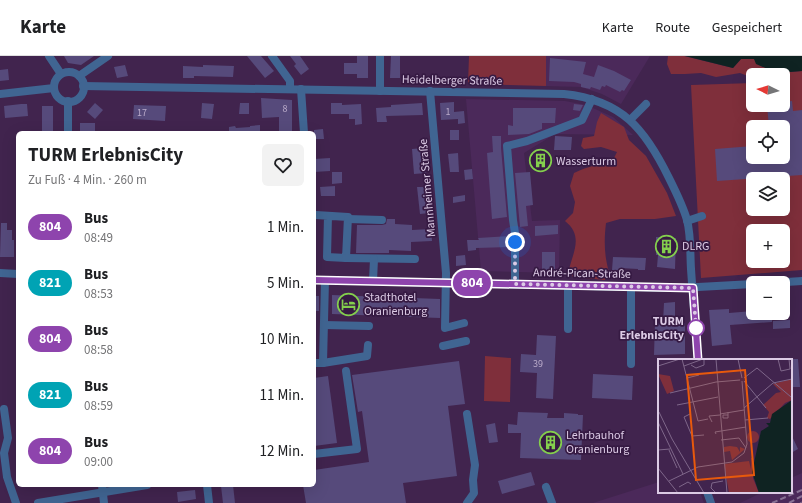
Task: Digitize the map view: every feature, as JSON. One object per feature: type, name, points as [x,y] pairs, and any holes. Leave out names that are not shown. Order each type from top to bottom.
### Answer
[{"type":"street","points":[[49,56],[61,74]]},
{"type":"street","points":[[78,76],[108,56]]},
{"type":"street","points":[[272,56],[290,81],[290,89]]},
{"type":"street","points":[[380,56],[380,91]]},
{"type":"street","points":[[70,72],[78,76],[83,86],[81,95],[78,98],[74,101],[68,101],[56,95],[54,88],[55,81],[61,74],[70,72]]},
{"type":"street","name":"Heidelberger Straße","points":[[83,86],[564,94],[592,99],[611,108],[630,120],[651,144],[677,195],[688,221],[698,359]]},
{"type":"street","points":[[0,94],[54,88]]},
{"type":"street","points":[[301,90],[304,131]]},
{"type":"street","name":"Mannheimer Straße","points":[[430,91],[446,283],[445,328],[464,324]]},
{"type":"street","points":[[515,284],[515,233],[507,146],[527,141],[582,120],[592,99]]},
{"type":"street","points":[[68,101],[68,131]]},
{"type":"street","points":[[630,120],[646,104]]},
{"type":"street","points":[[316,215],[348,217],[348,219],[382,220]]},
{"type":"street","points":[[328,216],[327,257],[415,259]]},
{"type":"street","points":[[688,221],[702,216]]},
{"type":"street","points":[[346,258],[348,219]]},
{"type":"street","points":[[373,281],[374,259]]},
{"type":"street","points":[[0,273],[16,274]]},
{"type":"street","name":"André-Pican-Straße","points":[[316,280],[693,288],[746,284]]},
{"type":"street","points":[[323,363],[325,280]]},
{"type":"street","points":[[790,282],[802,281]]},
{"type":"street","points":[[568,285],[568,329]]},
{"type":"street","points":[[631,286],[632,364]]},
{"type":"street","points":[[718,286],[718,296]]},
{"type":"street","points":[[324,325],[369,326]]},
{"type":"street","points":[[443,346],[466,341]]},
{"type":"street","points":[[316,363],[367,356],[368,345]]},
{"type":"street","points":[[316,454],[358,449],[346,371]]},
{"type":"street","points":[[4,409],[8,438],[4,453],[7,477],[16,503]]},
{"type":"street","points":[[467,414],[475,465],[473,480],[474,493],[467,503]]},
{"type":"street","points":[[38,503],[102,488],[117,487]]},
{"type":"street","points":[[208,487],[209,503]]},
{"type":"street","points":[[546,487],[552,503]]},
{"type":"street","points":[[102,488],[104,503]]},
{"type":"street","points":[[707,493],[711,503]]},
{"type":"shaded area","points":[[469,56],[546,56],[546,86],[468,84]]},
{"type":"shaded area","points":[[546,56],[650,56],[621,104],[602,94],[581,87],[546,86]]},
{"type":"shaded area","points":[[668,56],[684,56],[733,68],[741,59],[754,59],[769,68],[746,68],[746,75],[740,73],[716,77],[701,73],[671,74],[667,64]]},
{"type":"shaded area","points":[[685,56],[802,56],[802,71],[790,72],[790,68],[765,68],[756,64],[754,59],[741,59],[733,68]]},
{"type":"shaded area","points":[[802,71],[802,270],[701,278],[691,85],[746,83],[746,112],[790,112],[790,72]]},
{"type":"shaded area","points":[[466,99],[565,101],[586,105],[613,117],[633,135],[555,134],[524,153],[532,221],[560,220],[559,273],[481,271]]},
{"type":"shaded area","points":[[601,113],[624,127],[629,140],[646,156],[667,193],[676,216],[655,219],[620,219],[606,223],[605,248],[609,272],[605,280],[573,277],[569,269],[576,244],[574,232],[571,226],[565,221],[573,213],[575,202],[570,186],[574,173],[613,160],[617,152],[601,147],[584,149],[581,146],[583,138],[594,136],[597,122]]},
{"type":"shaded area","points":[[485,356],[511,358],[510,402],[484,401]]},
{"type":"shaded area","points":[[802,473],[802,503],[740,503],[761,493],[792,493],[792,478]]},
{"type":"shaded area","points":[[658,482],[658,493],[700,493],[704,503],[593,503]]},
{"type":"building","points":[[64,56],[94,56],[81,65],[68,63]]},
{"type":"building","points":[[247,56],[261,56],[274,71],[265,78]]},
{"type":"building","points":[[290,56],[300,56],[309,69],[301,75],[294,66],[296,64]]},
{"type":"building","points":[[357,56],[368,56],[368,78],[357,78],[357,74],[344,74],[344,63],[357,63]]},
{"type":"building","points":[[391,56],[400,56],[400,78],[390,78]]},
{"type":"building","points":[[550,58],[586,62],[583,74],[594,77],[598,65],[631,80],[624,91],[622,90],[620,92],[606,85],[605,87],[602,86],[600,90],[591,87],[590,89],[581,87],[581,84],[574,82],[549,81]]},
{"type":"building","points":[[125,65],[128,76],[117,78],[114,67]]},
{"type":"building","points":[[203,65],[234,66],[233,77],[194,76],[194,78],[183,78],[183,66],[203,67]]},
{"type":"building","points":[[8,69],[9,80],[0,81],[0,70]]},
{"type":"building","points":[[261,98],[292,100],[292,131],[279,131],[279,117],[262,118]]},
{"type":"building","points":[[790,101],[792,101],[793,111],[802,110],[802,175],[790,176],[790,172],[746,172],[746,179],[717,181],[715,149],[746,147],[746,164],[790,164],[790,120],[768,120],[768,112],[790,112]]},
{"type":"building","points":[[454,102],[454,112],[464,111],[465,123],[458,124],[458,119],[441,120],[440,103]]},
{"type":"building","points":[[95,103],[103,110],[95,119],[87,112]]},
{"type":"building","points":[[202,103],[214,104],[212,119],[201,118]]},
{"type":"building","points":[[240,103],[249,103],[249,114],[239,114]]},
{"type":"building","points":[[331,103],[342,103],[342,105],[361,104],[362,124],[355,125],[355,119],[349,119],[349,114],[331,114]]},
{"type":"building","points":[[422,103],[423,115],[386,116],[387,122],[377,122],[376,108],[391,107],[391,105]]},
{"type":"building","points":[[27,104],[28,116],[5,118],[4,106]]},
{"type":"building","points":[[574,104],[583,105],[580,111],[573,110]]},
{"type":"building","points":[[134,105],[166,106],[165,121],[133,119]]},
{"type":"building","points":[[42,106],[53,106],[53,131],[42,131]]},
{"type":"building","points":[[513,108],[556,108],[555,123],[542,123],[542,129],[529,134],[508,135],[508,125],[513,126]]},
{"type":"building","points":[[80,123],[95,123],[95,131],[80,131]]},
{"type":"building","points":[[260,125],[260,131],[229,131],[229,127],[235,126],[236,128]]},
{"type":"building","points":[[323,129],[324,139],[316,139],[316,131],[314,130]]},
{"type":"building","points":[[450,130],[459,130],[459,140],[450,140]]},
{"type":"building","points":[[492,136],[501,136],[507,217],[492,219],[487,153],[493,152]]},
{"type":"building","points":[[555,136],[572,137],[571,150],[554,150]]},
{"type":"building","points":[[424,148],[426,173],[414,174],[412,149]]},
{"type":"building","points":[[458,153],[459,172],[450,172],[448,154]]},
{"type":"building","name":"Wasserturm","points":[[540,153],[545,155],[547,160],[545,165],[540,167],[535,165],[533,160],[535,155]]},
{"type":"building","points":[[330,158],[330,171],[316,172],[316,159]]},
{"type":"building","points":[[472,169],[473,179],[465,180],[464,170]]},
{"type":"building","points":[[332,172],[342,172],[342,183],[332,184]]},
{"type":"building","points":[[530,172],[533,205],[526,206],[528,226],[520,227],[515,173]]},
{"type":"building","points":[[335,186],[335,196],[321,196],[320,187]]},
{"type":"building","points":[[417,187],[426,187],[430,213],[420,214]]},
{"type":"building","points":[[465,195],[465,201],[453,203],[453,197]]},
{"type":"building","points":[[387,219],[395,219],[395,224],[412,225],[412,230],[431,229],[432,241],[411,242],[411,251],[389,250],[389,253],[356,253],[357,225],[382,225],[386,224]]},
{"type":"building","points":[[1,223],[7,223],[7,230],[12,230],[12,240],[14,240],[14,257],[0,257]]},
{"type":"building","points":[[558,225],[558,234],[535,236],[535,226]]},
{"type":"building","points":[[510,236],[510,247],[476,248],[476,250],[468,251],[467,240]]},
{"type":"building","name":"DLRG","points":[[656,237],[676,238],[675,269],[657,267],[658,255],[656,255]]},
{"type":"building","points":[[542,252],[555,252],[555,270],[542,271]]},
{"type":"building","points":[[465,255],[466,265],[456,266],[456,256]]},
{"type":"building","points":[[613,257],[646,258],[645,270],[620,268],[620,270],[612,270]]},
{"type":"building","points":[[332,295],[440,299],[440,318],[332,314]]},
{"type":"building","points":[[316,296],[319,296],[319,311],[316,311]]},
{"type":"building","points":[[675,302],[675,323],[685,323],[685,354],[654,355],[655,323],[663,323],[664,303]]},
{"type":"building","points":[[729,309],[729,313],[746,312],[746,320],[772,320],[772,322],[730,325],[732,344],[712,346],[709,310]]},
{"type":"building","points":[[790,320],[790,328],[773,329],[773,321]]},
{"type":"building","points":[[537,335],[556,336],[553,399],[536,398],[537,373],[520,372],[521,354],[536,355]]},
{"type":"building","points":[[792,359],[798,359],[800,387],[792,387]]},
{"type":"building","points":[[459,361],[465,404],[448,406],[457,476],[403,483],[406,503],[306,503],[303,487],[316,487],[316,470],[369,462],[362,411],[358,412],[352,375]]},
{"type":"building","points":[[593,374],[633,376],[632,400],[592,398]]},
{"type":"building","points":[[328,376],[337,443],[316,446],[316,378]]},
{"type":"building","name":"Lehrbauhof Oranienburg","points":[[518,412],[548,413],[547,418],[564,418],[564,413],[583,415],[581,460],[520,458],[521,433],[508,433],[508,424],[517,425]]},
{"type":"building","points":[[495,423],[498,442],[489,443],[486,425]]},
{"type":"building","points":[[792,436],[798,449],[792,452]]},
{"type":"building","points":[[531,472],[535,485],[502,494],[498,481]]},
{"type":"building","points":[[221,487],[233,487],[235,503],[223,503]]},
{"type":"building","points":[[195,490],[196,499],[178,502],[177,492]]},
{"type":"railway","points":[[772,503],[802,490]]},
{"type":"railway","points":[[789,503],[802,496]]},
{"type":"bus line","name":"804","points":[[316,280],[693,288],[698,359]]},
{"type":"place","name":"Wasserturm","points":[[540,161]]},
{"type":"place","name":"DLRG","points":[[666,246]]},
{"type":"place","name":"Stadthotel Oranienburg","points":[[349,304]]},
{"type":"place","name":"TURM ErlebnisCity","points":[[696,328]]},
{"type":"place","name":"Lehrbauhof Oranienburg","points":[[551,442]]},
{"type":"route","points":[[515,242],[515,284],[693,288],[696,328]]}]
